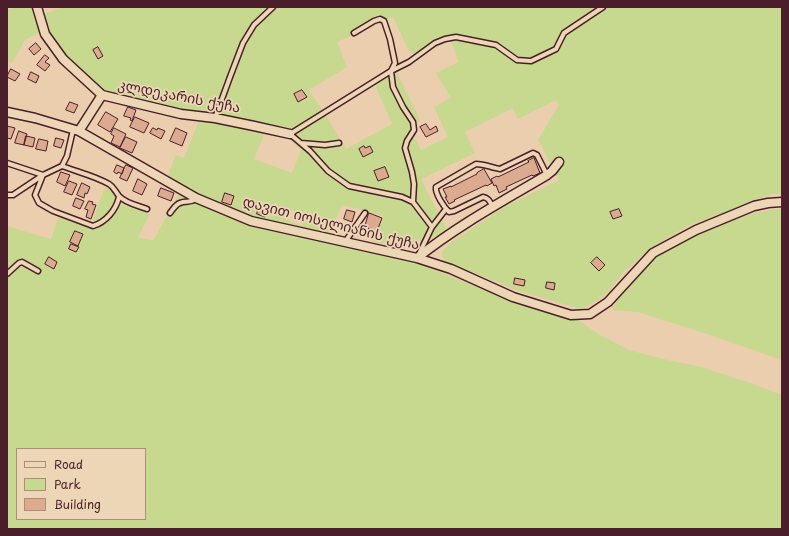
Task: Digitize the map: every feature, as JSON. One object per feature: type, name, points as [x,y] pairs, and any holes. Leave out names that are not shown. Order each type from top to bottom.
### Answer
[{"type":"street","name":"კლდეკარის ქუჩა","points":[[37,7],[45,34],[63,59],[102,95],[181,114],[215,118],[290,134]]},
{"type":"street","points":[[76,130],[102,95]]},
{"type":"street","name":"დავით იოსელიანის ქუჩა","points":[[7,112],[35,118],[76,130],[196,198],[251,221],[417,258],[451,268],[513,297],[571,315],[590,314],[608,302],[653,253],[696,230],[754,206],[782,202]]},
{"type":"street","points":[[417,258],[445,237],[547,175],[559,162]]},
{"type":"lane","points":[[215,118],[243,43],[254,25],[273,7]]},
{"type":"lane","points":[[432,227],[413,202],[402,197],[349,186],[328,172],[290,134],[391,71],[409,62],[435,43],[456,37],[496,45],[517,60],[531,61],[556,49],[564,34],[603,7]]},
{"type":"lane","points":[[354,33],[374,20],[380,19],[384,21],[390,39],[395,63],[391,71],[393,87],[403,107],[413,122],[414,130],[407,141],[405,148],[414,184],[413,202]]},
{"type":"lane","points":[[7,195],[13,195],[43,175],[62,166],[76,130]]},
{"type":"lane","points":[[300,143],[325,145],[339,143]]},
{"type":"lane","points":[[493,207],[488,199],[483,197],[449,212],[435,191],[436,187],[476,164],[500,169],[533,153],[537,155],[547,175]]},
{"type":"lane","points":[[7,162],[43,175]]},
{"type":"lane","points":[[62,166],[103,181],[116,190],[120,197],[147,209]]},
{"type":"lane","points":[[43,175],[36,195],[39,203],[93,226],[103,221],[113,211],[120,197]]},
{"type":"lane","points":[[170,213],[180,202],[191,202],[196,198]]},
{"type":"lane","points":[[417,258],[432,227],[446,209]]},
{"type":"lane","points":[[344,242],[365,213]]},
{"type":"lane","points":[[7,274],[22,262],[38,271]]},
{"type":"green space","points":[[17,7],[32,7],[40,32],[25,40],[12,63],[7,61],[7,10]]},
{"type":"green space","points":[[64,7],[782,7],[782,194],[772,194],[688,226],[649,249],[624,272],[608,292],[597,301],[580,309],[516,290],[447,262],[442,257],[443,250],[453,241],[504,207],[559,180],[538,140],[559,105],[556,100],[518,119],[513,108],[465,132],[475,153],[421,179],[447,230],[427,240],[392,245],[373,242],[384,216],[342,205],[329,236],[256,219],[190,191],[167,177],[176,155],[184,158],[202,113],[175,109],[103,92],[66,56],[49,33],[41,15]],"holes":[[[393,17],[408,49],[415,56],[451,41],[459,62],[436,73],[451,98],[434,107],[448,137],[421,150],[409,126],[420,120],[396,70],[375,85],[392,124],[346,149],[309,90],[347,67],[337,42]],[[266,130],[288,138],[301,150],[292,173],[254,159]],[[289,209],[306,216],[302,226],[285,219]]]},
{"type":"green space","points":[[105,187],[112,191],[118,200],[150,214],[138,237],[153,241],[179,194],[197,204],[238,221],[259,227],[407,259],[531,307],[579,320],[598,334],[629,350],[701,367],[782,395],[782,529],[7,529],[7,226],[51,239],[60,213],[91,225]]},
{"type":"green space","points":[[775,209],[782,209],[782,360],[638,312],[612,310],[621,294],[658,255],[691,237],[735,218]]},
{"type":"building","points":[[36,43],[41,49],[34,55],[29,49]]},
{"type":"building","points":[[98,47],[103,56],[98,59],[93,50]]},
{"type":"building","points":[[45,55],[49,58],[45,62],[50,65],[45,71],[37,65]]},
{"type":"building","points":[[11,69],[20,74],[15,81],[7,77]]},
{"type":"building","points":[[31,72],[39,76],[36,83],[28,79]]},
{"type":"building","points":[[302,90],[307,97],[298,102],[294,94]]},
{"type":"building","points":[[70,102],[78,105],[74,113],[66,110]]},
{"type":"building","points":[[128,107],[136,110],[132,121],[130,120],[131,118],[124,116]]},
{"type":"building","points":[[106,112],[118,119],[110,132],[98,125]]},
{"type":"building","points":[[135,117],[149,123],[144,133],[130,127]]},
{"type":"building","points":[[426,124],[430,130],[436,126],[438,131],[426,137],[420,127]]},
{"type":"building","points":[[7,126],[15,128],[11,139],[7,138]]},
{"type":"building","points":[[114,128],[126,134],[120,147],[111,143],[114,136],[111,134]]},
{"type":"building","points":[[153,128],[157,130],[158,128],[165,131],[161,139],[150,133]]},
{"type":"building","points":[[176,128],[187,133],[182,146],[170,141]]},
{"type":"building","points":[[19,131],[27,134],[24,145],[15,143]]},
{"type":"building","points":[[26,136],[35,138],[33,147],[24,145]]},
{"type":"building","points":[[126,137],[137,142],[132,153],[120,148]]},
{"type":"building","points":[[56,138],[64,140],[61,148],[54,146]]},
{"type":"building","points":[[39,139],[48,141],[46,151],[36,149]]},
{"type":"building","points":[[364,146],[365,148],[370,146],[373,152],[363,157],[359,149]]},
{"type":"building","points":[[534,158],[540,173],[506,187],[507,189],[499,193],[496,185],[494,186],[491,179],[529,162],[528,161]]},
{"type":"building","points":[[117,165],[124,168],[122,174],[118,172],[117,174],[114,172]]},
{"type":"building","points":[[126,165],[133,168],[127,181],[120,178]]},
{"type":"building","points":[[385,167],[389,177],[378,181],[374,171]]},
{"type":"building","points":[[484,169],[492,183],[454,200],[455,201],[449,204],[443,189],[451,187]]},
{"type":"building","points":[[61,172],[70,175],[65,186],[57,182]]},
{"type":"building","points":[[138,179],[147,184],[142,195],[133,191]]},
{"type":"building","points":[[69,181],[77,184],[72,195],[64,192]]},
{"type":"building","points":[[82,183],[90,187],[87,194],[85,193],[84,198],[77,195]]},
{"type":"building","points":[[161,188],[174,193],[171,201],[158,196]]},
{"type":"building","points":[[225,193],[234,196],[231,205],[222,202]]},
{"type":"building","points":[[76,198],[84,201],[80,209],[73,206]]},
{"type":"building","points":[[89,201],[96,205],[91,219],[86,217],[88,210],[85,209]]},
{"type":"building","points":[[259,205],[268,207],[265,217],[257,214]]},
{"type":"building","points":[[619,209],[622,216],[613,219],[610,212]]},
{"type":"building","points":[[347,210],[355,212],[352,222],[344,219]]},
{"type":"building","points":[[369,213],[382,218],[376,234],[368,231],[369,228],[365,227]]},
{"type":"building","points":[[75,231],[83,234],[78,246],[70,242]]},
{"type":"building","points":[[71,244],[79,247],[76,252],[69,249]]},
{"type":"building","points":[[49,257],[57,262],[54,269],[45,264]]},
{"type":"building","points":[[597,257],[605,265],[599,271],[591,263]]},
{"type":"building","points":[[515,278],[525,280],[524,286],[514,284]]},
{"type":"building","points":[[547,282],[555,283],[554,290],[546,288]]}]
